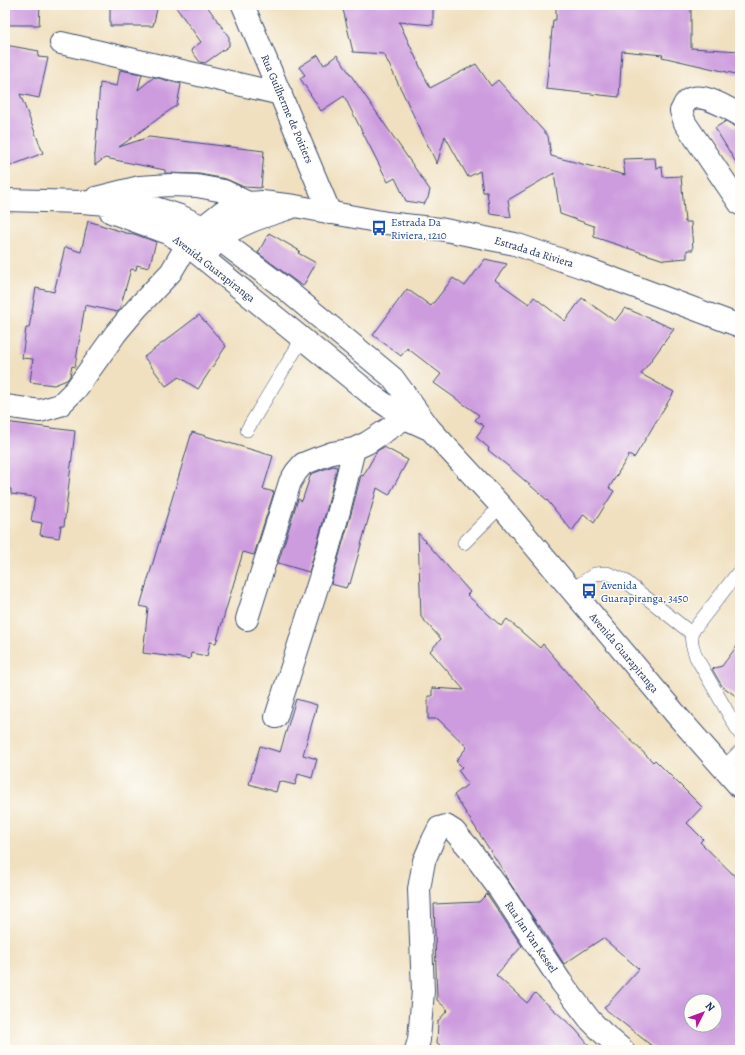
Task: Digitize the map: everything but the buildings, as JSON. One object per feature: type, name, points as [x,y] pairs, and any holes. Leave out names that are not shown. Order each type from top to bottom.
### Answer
[{"type":"street","name":"Rua Guilherme de Poitiers","points":[[243,5],[330,213]]},
{"type":"street","points":[[61,43],[281,94]]},
{"type":"street","points":[[740,115],[709,99],[698,98],[693,98],[686,102],[681,111],[685,123],[740,204]]},
{"type":"street","points":[[5,200],[82,202],[140,187],[171,185],[197,186],[224,191],[248,203]]},
{"type":"street","name":"Avenida Guarapiranga","points":[[82,202],[155,208],[180,216],[211,233],[284,288],[393,378],[430,429],[501,506],[679,718],[740,787]]},
{"type":"street","name":"Avenida Guarapiranga","points":[[82,202],[168,234],[195,251],[373,396],[405,418],[430,429]]},
{"type":"street","name":"Estrada da Riviera","points":[[5,406],[40,411],[60,405],[76,389],[116,332],[137,308],[171,272],[195,251],[211,233],[222,212],[248,203],[262,202],[295,206],[387,223],[440,229],[515,244],[582,267],[740,326]]},
{"type":"street","name":"Estrada da Riviera","points":[[211,233],[248,223],[295,206]]},
{"type":"street","points":[[247,619],[290,482],[296,472],[303,464],[332,453],[354,449],[367,443],[405,418]]},
{"type":"street","points":[[276,717],[324,563],[339,511],[354,449]]},
{"type":"street","name":"Rua Jan Van Kessel","points":[[416,1050],[419,1040],[423,991],[419,889],[424,861],[432,840],[439,828],[446,826],[454,831],[500,890],[562,982],[590,1020],[623,1050]]},
{"type":"lane","points":[[247,430],[302,339]]},
{"type":"lane","points":[[464,543],[501,506]]},
{"type":"lane","points":[[740,570],[692,633],[692,644],[696,657],[740,734]]},
{"type":"lane","points":[[571,590],[595,574],[607,573],[624,580],[692,633]]},
{"type":"lane","points":[[723,768],[740,751]]},
{"type":"place","name":"Estrada Da Riviera, 1210","points":[[379,228]]},
{"type":"place","name":"Avenida Guarapiranga, 3450","points":[[589,591]]}]
